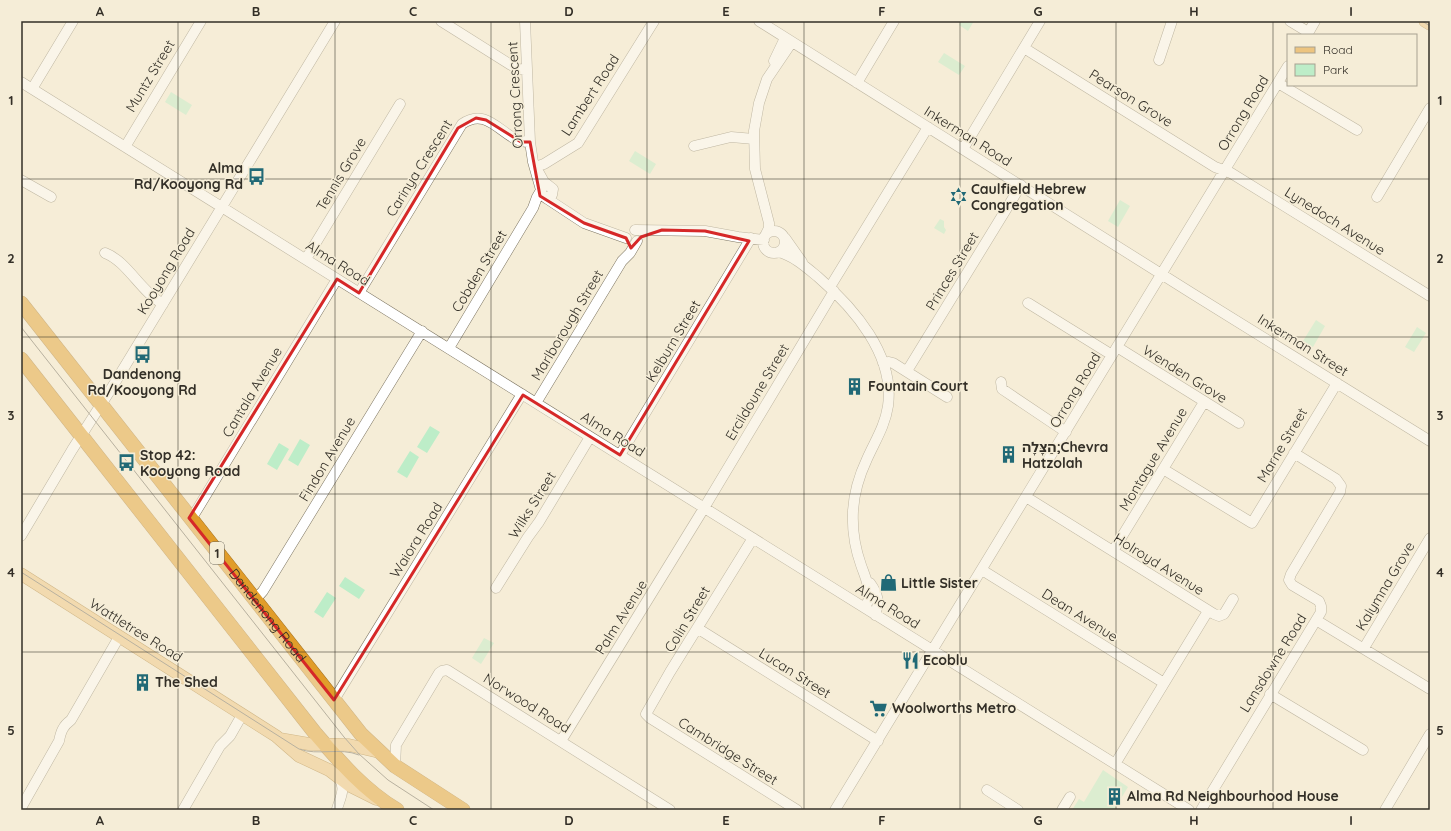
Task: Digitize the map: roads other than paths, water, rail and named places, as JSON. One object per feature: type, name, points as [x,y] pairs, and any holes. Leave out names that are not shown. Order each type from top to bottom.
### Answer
[{"type":"highway","name":"Dandenong Road","points":[[21,303],[189,518],[361,734],[395,766],[464,810]]},
{"type":"highway","points":[[21,359],[340,763],[376,796],[395,809]]},
{"type":"main road","points":[[1425,21],[1430,24]]},
{"type":"main road","name":"Wattletree Road","points":[[21,574],[276,736],[301,757],[324,767],[358,790],[395,809]]},
{"type":"main road","name":"Wattletree Road","points":[[276,736],[286,740],[306,744],[351,746],[380,753]]},
{"type":"street","points":[[32,89],[73,21]]},
{"type":"street","name":"Muntz Street","points":[[125,147],[201,21]]},
{"type":"street","name":"Kooyong Road","points":[[21,536],[335,21]]},
{"type":"street","points":[[441,21],[516,68],[527,70]]},
{"type":"street","name":"Orrong Crescent","points":[[525,21],[530,142],[535,166],[545,192],[567,212],[584,223],[608,232],[632,236],[662,230],[705,231],[750,240],[767,250]]},
{"type":"street","name":"Lambert Road","points":[[535,166],[544,164],[578,144],[654,21]]},
{"type":"street","points":[[857,82],[894,21]]},
{"type":"street","points":[[963,149],[1040,21]]},
{"type":"street","points":[[1159,60],[1172,21]]},
{"type":"street","points":[[1290,21],[1308,34],[1315,21]]},
{"type":"street","name":"Inkerman Road","points":[[764,22],[789,40],[1162,274]]},
{"type":"street","points":[[789,40],[783,57],[770,73],[763,90],[758,110],[754,139],[755,170],[767,214],[769,228],[764,243],[767,250],[786,254],[806,267],[832,289],[865,329],[883,363],[888,385],[887,410],[881,430],[862,468],[854,502],[853,522],[855,545],[870,596],[865,608]]},
{"type":"street","name":"Pearson Grove","points":[[1024,48],[1215,167],[1224,171]]},
{"type":"street","name":"Orrong Road","points":[[837,809],[932,650],[1287,68]]},
{"type":"street","name":"Alma Road","points":[[21,82],[1189,810]]},
{"type":"street","points":[[1278,83],[1357,130]]},
{"type":"street","name":"Tennis Grove","points":[[306,259],[400,104]]},
{"type":"street","points":[[1377,197],[1430,108]]},
{"type":"street","name":"Carinya Crescent","points":[[359,293],[458,128],[462,124],[471,118],[482,118],[520,142],[530,142]]},
{"type":"street","name":"Ercildoune Street","points":[[704,508],[928,127]]},
{"type":"street","points":[[694,146],[731,137],[754,139]]},
{"type":"street","name":"Lynedoch Avenue","points":[[1224,171],[1231,173],[1430,296]]},
{"type":"street","points":[[21,180],[51,197]]},
{"type":"street","name":"Princes Street","points":[[907,372],[1021,185]]},
{"type":"street","name":"Cobden Street","points":[[449,348],[533,208],[545,192]]},
{"type":"street","points":[[767,214],[806,267]]},
{"type":"street","points":[[765,237],[773,231],[782,235],[785,245],[778,252]]},
{"type":"street","name":"Marlborough Street","points":[[536,403],[622,261],[632,236]]},
{"type":"street","name":"Orrong Crescent","points":[[750,240],[765,237]]},
{"type":"street","name":"Kelburn Street","points":[[620,455],[750,240]]},
{"type":"street","points":[[106,253],[118,260],[154,300],[163,304]]},
{"type":"street","name":"Inkerman Street","points":[[1162,274],[1430,441]]},
{"type":"street","name":"Cantala Avenue","points":[[189,518],[198,508],[337,279]]},
{"type":"street","name":"Wenden Grove","points":[[1028,303],[1115,351],[1239,423]]},
{"type":"street","name":"Findon Avenue","points":[[255,600],[263,591],[422,331]]},
{"type":"street","points":[[883,363],[891,362],[947,397]]},
{"type":"street","points":[[1001,382],[1002,389],[1066,432]]},
{"type":"street","name":"Marne Street","points":[[1163,469],[1252,523],[1337,383]]},
{"type":"street","name":"Waiora Road","points":[[334,700],[522,394]]},
{"type":"street","name":"Montague Avenue","points":[[1113,551],[1204,402]]},
{"type":"street","name":"Wilks Street","points":[[496,588],[539,522],[590,437]]},
{"type":"street","name":"Lansdowne Road","points":[[1200,810],[1321,612],[1320,603],[1292,585],[1290,578],[1340,492],[1341,486],[1336,479],[1294,453]]},
{"type":"street","name":"Holroyd Avenue","points":[[1026,497],[1208,611],[1115,764]]},
{"type":"street","name":"Palm Avenue","points":[[561,741],[704,508]]},
{"type":"street","name":"Colin Street","points":[[646,714],[753,538]]},
{"type":"street","name":"Kalymna Grove","points":[[1364,648],[1430,538]]},
{"type":"street","name":"Dean Avenue","points":[[982,570],[1164,683]]},
{"type":"street","points":[[863,573],[879,600],[875,614]]},
{"type":"street","points":[[1208,611],[1217,616],[1222,615],[1233,600]]},
{"type":"street","points":[[1316,620],[1364,648],[1430,690]]},
{"type":"street","name":"Lucan Street","points":[[698,628],[878,741]]},
{"type":"street","points":[[21,809],[60,741],[61,731],[64,725],[71,720],[119,637]]},
{"type":"street","name":"Norwood Road","points":[[395,766],[396,745],[439,673],[444,670],[454,673],[670,810]]},
{"type":"street","points":[[1270,694],[1363,750]]},
{"type":"street","name":"Cambridge Street","points":[[646,714],[650,718],[797,810]]},
{"type":"street","points":[[191,810],[226,749],[230,736],[242,715]]},
{"type":"street","points":[[1385,810],[1430,734]]},
{"type":"street","points":[[183,810],[220,746],[230,736]]},
{"type":"street","points":[[380,753],[396,745]]},
{"type":"street","points":[[336,775],[341,780],[343,786],[342,794],[336,809]]},
{"type":"street","points":[[336,809],[351,793],[358,790]]},
{"type":"street","points":[[987,790],[1018,810]]},
{"type":"street","points":[[1062,810],[1070,797]]},
{"type":"tram line","points":[[1422,21],[1430,26]]},
{"type":"tram line","points":[[21,327],[344,737],[359,754],[388,780],[434,810]]},
{"type":"tram line","points":[[21,572],[299,749],[314,752],[344,752],[359,755]]},
{"type":"place","name":"Alma Rd/Kooyong Rd","points":[[256,176]]},
{"type":"place","name":"Caulfield Hebrew Congregation","points":[[958,197]]},
{"type":"place","name":"Dandenong Rd/Kooyong Rd","points":[[142,354]]},
{"type":"place","name":"Fountain Court","points":[[855,386]]},
{"type":"place","name":"הַצָּלָה;Chevra Hatzolah","points":[[1009,455]]},
{"type":"place","name":"Stop 42: Kooyong Road","points":[[127,463]]},
{"type":"place","name":"Little Sister","points":[[888,583]]},
{"type":"place","name":"Ecoblu","points":[[910,660]]},
{"type":"place","name":"The Shed","points":[[142,682]]},
{"type":"place","name":"Woolworths Metro","points":[[879,708]]},
{"type":"place","name":"Alma Rd Neighbourhood House","points":[[1114,796]]}]
